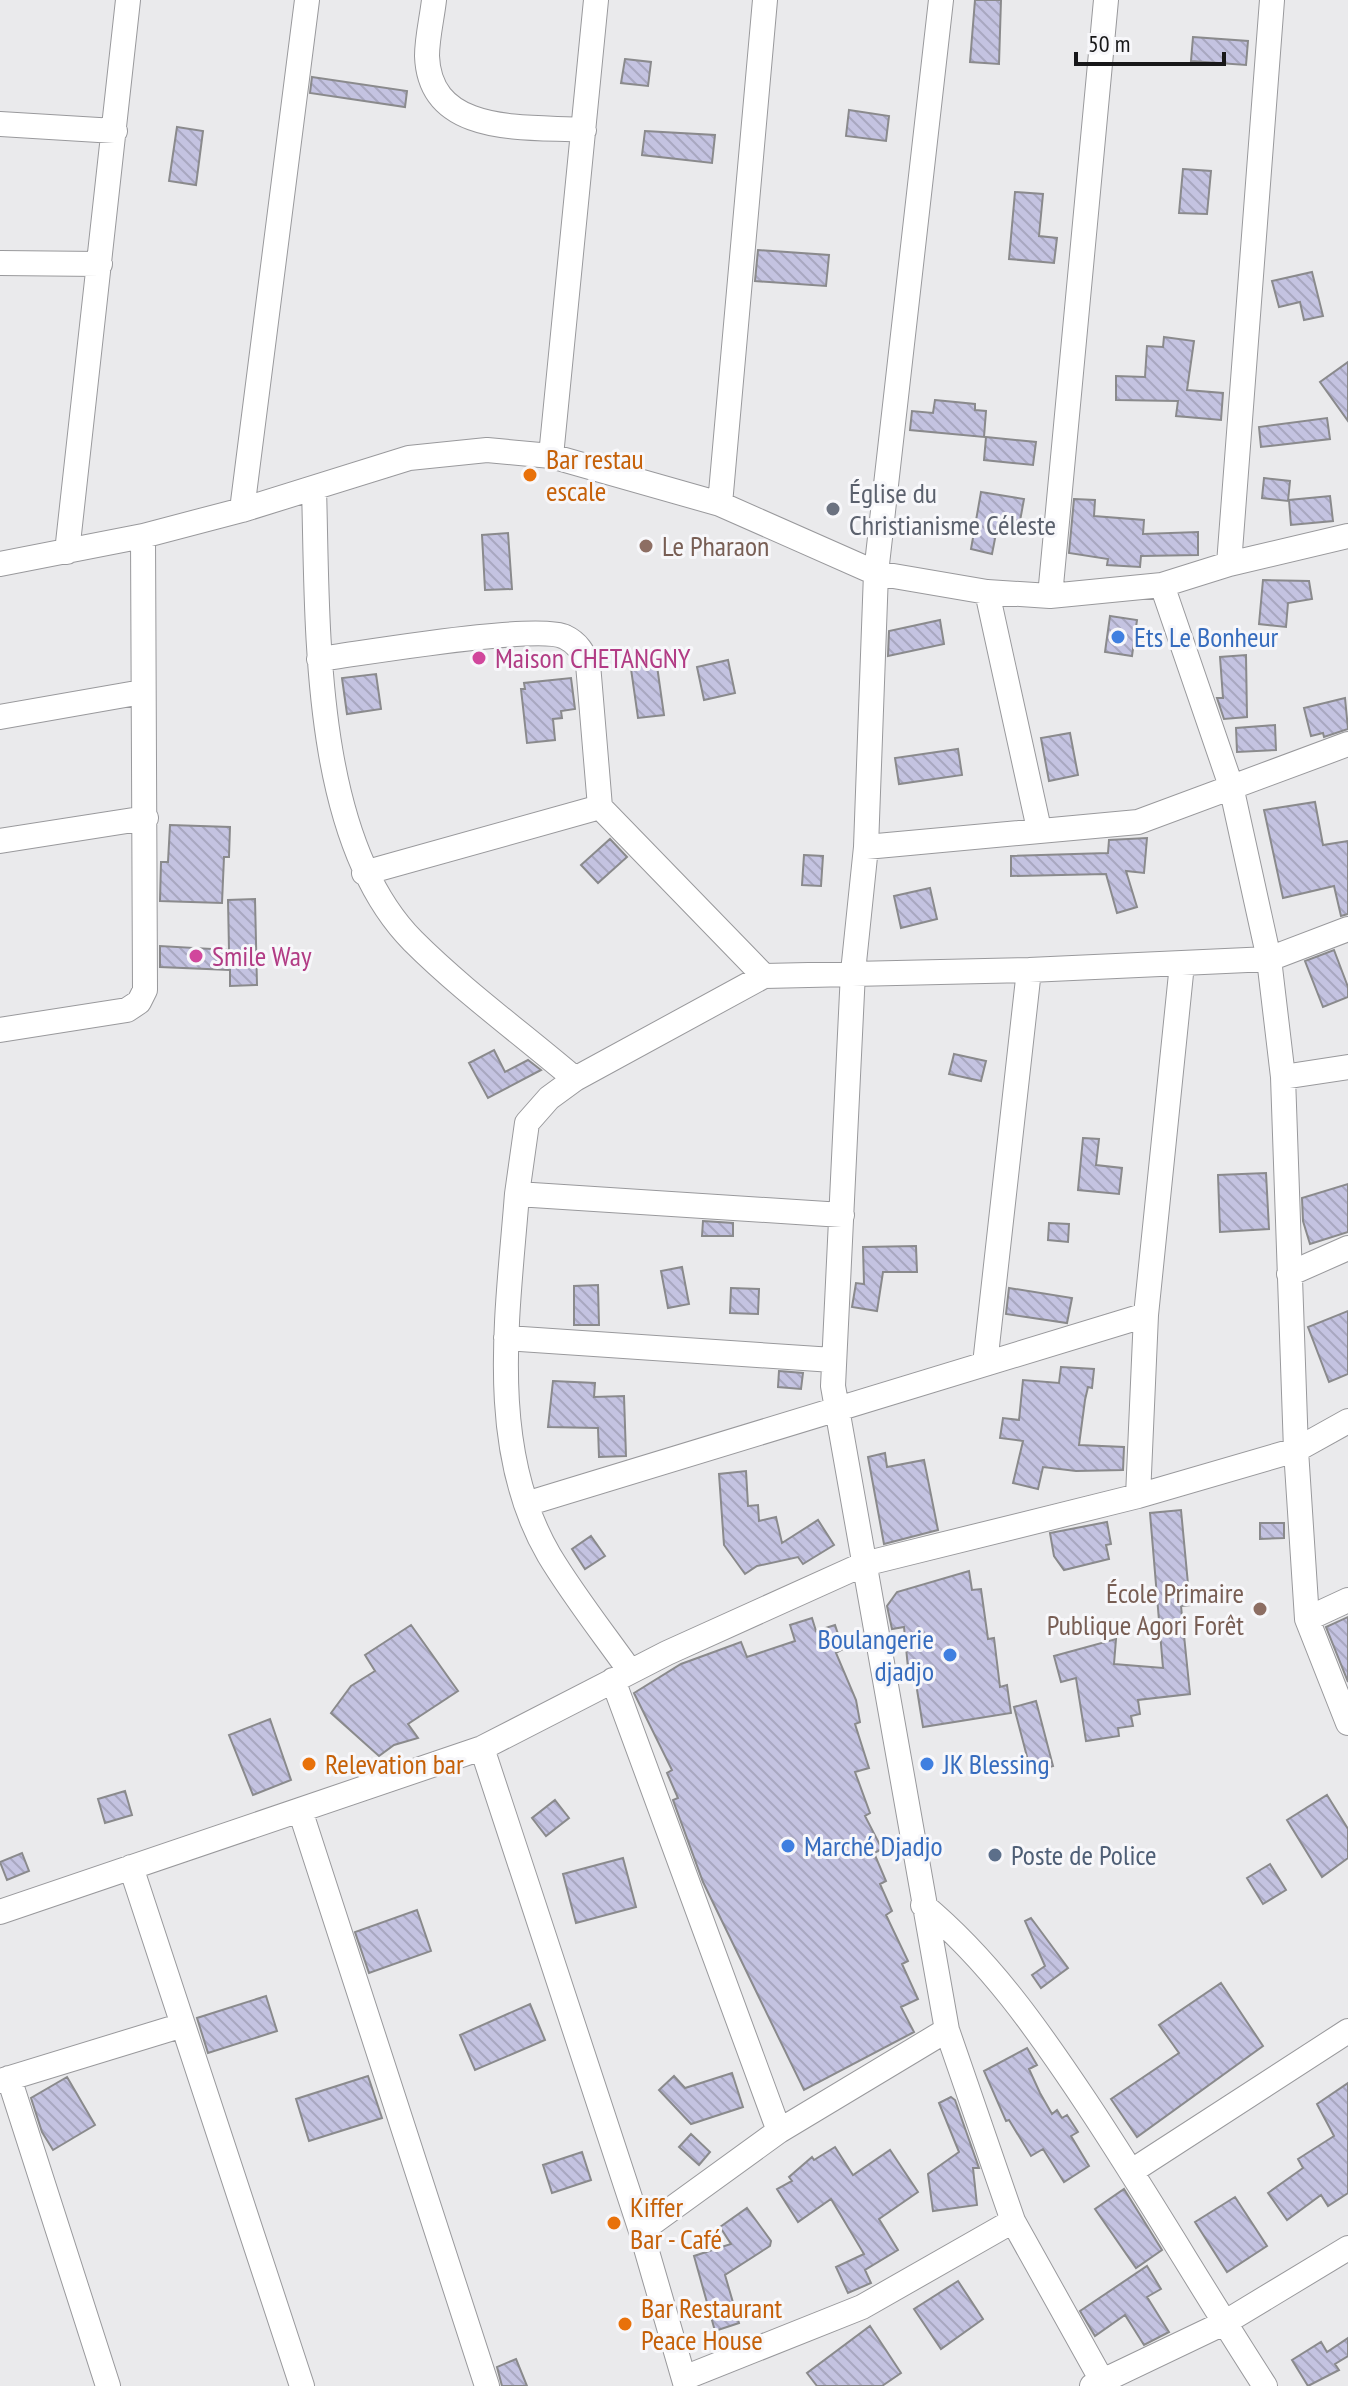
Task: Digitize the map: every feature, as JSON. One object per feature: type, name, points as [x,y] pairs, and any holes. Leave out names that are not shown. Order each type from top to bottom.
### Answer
[{"type":"street","points":[[67,552],[128,0]]},
{"type":"street","points":[[242,510],[300,79],[307,0]]},
{"type":"street","points":[[434,0],[427,56],[436,86],[455,111],[475,122],[584,130]]},
{"type":"street","points":[[551,456],[596,0]]},
{"type":"street","points":[[720,504],[765,0]]},
{"type":"street","points":[[941,0],[876,573],[866,847],[853,972],[833,1360],[836,1412],[923,1905],[947,2030],[1013,2221],[1100,2384],[1224,2323],[1348,2248]]},
{"type":"street","points":[[1050,596],[1106,0]]},
{"type":"street","points":[[1229,564],[1272,0]]},
{"type":"street","points":[[0,124],[115,131]]},
{"type":"street","points":[[0,263],[100,264]]},
{"type":"street","points":[[0,564],[143,536],[242,510],[409,458],[487,450],[551,456],[720,504],[876,573],[987,592],[1050,596],[1162,585],[1229,564],[1348,536]]},
{"type":"street","points":[[314,488],[319,659],[329,738],[347,820],[364,873],[412,940],[575,1079]]},
{"type":"street","points":[[0,1030],[127,1010],[139,1002],[145,990],[143,536]]},
{"type":"street","points":[[1162,585],[1231,786],[1269,959],[1283,1077],[1296,1450],[1307,1619],[1348,1723]]},
{"type":"street","points":[[987,592],[1039,829]]},
{"type":"street","points":[[319,659],[525,633],[565,636],[580,648],[588,664],[600,807],[764,976]]},
{"type":"street","points":[[0,717],[142,692]]},
{"type":"street","points":[[866,847],[1138,822],[1348,744]]},
{"type":"street","points":[[364,873],[600,807]]},
{"type":"street","points":[[0,841],[146,818]]},
{"type":"street","points":[[779,2131],[621,1676],[549,1554],[526,1504],[514,1457],[506,1384],[506,1338],[517,1194],[527,1123],[534,1111],[575,1079],[764,976],[1029,970],[1269,959],[1348,929]]},
{"type":"street","points":[[1138,1496],[1146,1315],[1182,964]]},
{"type":"street","points":[[985,1364],[1029,970]]},
{"type":"street","points":[[1283,1077],[1348,1067]]},
{"type":"street","points":[[517,1194],[842,1215]]},
{"type":"street","points":[[1289,1274],[1348,1248]]},
{"type":"street","points":[[526,1504],[1146,1315]]},
{"type":"street","points":[[506,1338],[833,1360]]},
{"type":"street","points":[[0,1912],[482,1748],[621,1676],[864,1564],[1138,1496],[1296,1450],[1348,1421]]},
{"type":"street","points":[[1307,1619],[1348,1600]]},
{"type":"street","points":[[482,1748],[641,2231],[685,2382],[862,2307],[1013,2221]]},
{"type":"street","points":[[300,1810],[487,2386]]},
{"type":"street","points":[[131,1867],[302,2386]]},
{"type":"street","points":[[923,1905],[958,1934],[1027,2012],[1132,2171],[1265,2386]]},
{"type":"street","points":[[108,2386],[4,2079],[183,2025]]},
{"type":"street","points":[[641,2231],[779,2131],[947,2030]]},
{"type":"street","points":[[1132,2171],[1348,2031]]},
{"type":"building","points":[[975,0],[1001,0],[999,64],[970,62]]},
{"type":"building","points":[[1193,37],[1248,41],[1246,65],[1191,61]]},
{"type":"building","points":[[625,59],[651,62],[648,86],[621,83]]},
{"type":"building","points":[[312,77],[407,91],[405,107],[310,93]]},
{"type":"building","points":[[849,110],[889,116],[886,141],[846,136]]},
{"type":"building","points":[[177,127],[203,131],[196,185],[169,181]]},
{"type":"building","points":[[645,131],[715,135],[712,163],[642,155]]},
{"type":"building","points":[[1183,169],[1211,171],[1207,214],[1179,213]]},
{"type":"building","points":[[1015,192],[1043,194],[1039,236],[1057,238],[1054,263],[1009,259]]},
{"type":"building","points":[[758,250],[829,255],[826,286],[755,281]]},
{"type":"building","points":[[1312,272],[1323,316],[1304,320],[1300,302],[1279,307],[1272,281]]},
{"type":"building","points":[[1164,337],[1194,341],[1187,390],[1223,393],[1221,420],[1176,416],[1178,401],[1116,400],[1116,376],[1145,377],[1147,346],[1163,347]]},
{"type":"building","points":[[1348,362],[1348,421],[1320,382]]},
{"type":"building","points":[[935,400],[975,404],[975,410],[986,411],[984,437],[910,430],[912,411],[933,413]]},
{"type":"building","points":[[1327,418],[1330,439],[1261,447],[1259,427]]},
{"type":"building","points":[[986,437],[1036,442],[1033,465],[984,460]]},
{"type":"building","points":[[1264,478],[1290,481],[1288,501],[1262,498]]},
{"type":"building","points":[[981,492],[1024,499],[1020,521],[999,518],[992,554],[971,549]]},
{"type":"building","points":[[1330,496],[1333,521],[1291,525],[1289,500]]},
{"type":"building","points":[[1074,499],[1095,500],[1094,516],[1144,520],[1143,534],[1198,532],[1198,555],[1141,556],[1140,567],[1107,565],[1108,559],[1069,553]]},
{"type":"building","points":[[508,533],[512,589],[485,590],[482,535]]},
{"type":"building","points":[[1263,580],[1309,581],[1312,599],[1288,603],[1286,627],[1259,624]]},
{"type":"building","points":[[1110,616],[1137,620],[1132,656],[1105,652]]},
{"type":"building","points":[[940,620],[944,644],[888,656],[889,631]]},
{"type":"building","points":[[1246,655],[1247,717],[1224,719],[1217,698],[1223,698],[1220,657]]},
{"type":"building","points":[[656,659],[664,715],[638,718],[630,662]]},
{"type":"building","points":[[728,660],[735,693],[704,700],[697,667]]},
{"type":"building","points":[[376,674],[381,709],[347,714],[342,678]]},
{"type":"building","points":[[571,678],[575,709],[561,711],[562,718],[553,719],[555,740],[527,743],[521,689],[525,689],[524,683]]},
{"type":"building","points":[[1345,698],[1348,729],[1324,737],[1323,733],[1311,736],[1304,708]]},
{"type":"building","points":[[1275,725],[1276,750],[1237,752],[1236,728]]},
{"type":"building","points":[[1070,733],[1078,775],[1049,781],[1041,738]]},
{"type":"building","points":[[958,749],[962,775],[899,784],[895,758]]},
{"type":"building","points":[[1315,802],[1323,845],[1348,841],[1348,914],[1341,916],[1334,886],[1283,898],[1264,810]]},
{"type":"building","points":[[170,825],[230,827],[229,857],[224,857],[222,903],[160,901],[161,862],[168,862]]},
{"type":"building","points":[[1147,838],[1144,873],[1126,871],[1137,907],[1117,913],[1106,874],[1011,876],[1011,856],[1108,853],[1109,840]]},
{"type":"building","points":[[610,839],[627,857],[598,883],[581,865]]},
{"type":"building","points":[[804,855],[823,856],[821,886],[802,885]]},
{"type":"building","points":[[930,888],[937,919],[901,928],[894,896]]},
{"type":"building","points":[[255,899],[257,985],[230,986],[230,970],[160,967],[160,946],[229,950],[228,900]]},
{"type":"building","points":[[1334,950],[1348,987],[1348,997],[1323,1007],[1305,961]]},
{"type":"building","points":[[494,1050],[505,1072],[528,1060],[541,1070],[488,1098],[469,1063]]},
{"type":"building","points":[[954,1054],[986,1061],[981,1081],[949,1074]]},
{"type":"building","points":[[1083,1138],[1099,1139],[1096,1165],[1122,1168],[1119,1194],[1078,1190]]},
{"type":"building","points":[[1266,1173],[1269,1229],[1220,1232],[1218,1175]]},
{"type":"building","points":[[1348,1184],[1348,1232],[1310,1244],[1303,1221],[1302,1198]]},
{"type":"building","points":[[703,1221],[733,1223],[733,1236],[702,1236]]},
{"type":"building","points":[[1049,1223],[1069,1224],[1068,1242],[1048,1240]]},
{"type":"building","points":[[916,1246],[917,1272],[883,1272],[877,1311],[852,1307],[856,1283],[864,1284],[863,1247]]},
{"type":"building","points":[[682,1267],[689,1304],[668,1308],[661,1271]]},
{"type":"building","points":[[598,1285],[599,1325],[574,1325],[574,1286]]},
{"type":"building","points":[[731,1288],[759,1289],[758,1314],[730,1313]]},
{"type":"building","points":[[1009,1288],[1072,1298],[1067,1323],[1006,1314]]},
{"type":"building","points":[[1348,1311],[1348,1374],[1329,1382],[1308,1327]]},
{"type":"building","points":[[1061,1367],[1094,1369],[1092,1388],[1088,1387],[1085,1400],[1079,1445],[1124,1447],[1123,1470],[1076,1471],[1043,1467],[1038,1489],[1013,1483],[1023,1441],[1000,1438],[1003,1418],[1019,1420],[1023,1380],[1059,1383]]},
{"type":"building","points":[[779,1371],[803,1373],[801,1389],[778,1387]]},
{"type":"building","points":[[553,1381],[595,1383],[594,1397],[624,1396],[626,1456],[599,1457],[598,1428],[548,1427]]},
{"type":"building","points":[[885,1453],[887,1467],[924,1460],[938,1530],[884,1544],[868,1457]]},
{"type":"building","points":[[746,1471],[748,1506],[758,1505],[759,1521],[776,1517],[782,1543],[818,1520],[834,1545],[803,1564],[798,1557],[757,1566],[745,1574],[724,1545],[719,1474]]},
{"type":"building","points":[[1181,1510],[1190,1605],[1181,1606],[1190,1694],[1138,1700],[1140,1714],[1131,1716],[1133,1726],[1118,1728],[1119,1736],[1086,1741],[1076,1678],[1061,1682],[1054,1656],[1116,1639],[1114,1664],[1163,1668],[1150,1513]]},
{"type":"building","points":[[1107,1522],[1111,1544],[1106,1545],[1109,1559],[1064,1570],[1054,1556],[1050,1533]]},
{"type":"building","points":[[1260,1523],[1284,1523],[1284,1538],[1260,1539]]},
{"type":"building","points":[[591,1536],[605,1556],[585,1569],[572,1549]]},
{"type":"building","points":[[969,1571],[972,1590],[981,1589],[988,1639],[994,1638],[1000,1687],[1007,1685],[1011,1713],[923,1727],[915,1677],[909,1678],[904,1627],[892,1629],[887,1606],[897,1592]]},
{"type":"building","points":[[1348,1617],[1348,1682],[1326,1627]]},
{"type":"building","name":"Marché Djadjo","points":[[812,1618],[816,1631],[835,1625],[843,1649],[836,1653],[856,1700],[860,1722],[855,1724],[869,1768],[855,1772],[870,1813],[865,1816],[882,1849],[874,1853],[886,1881],[880,1884],[892,1911],[886,1915],[908,1961],[902,1964],[918,1999],[901,2007],[914,2032],[804,2090],[703,1882],[673,1800],[678,1798],[667,1773],[672,1770],[634,1693],[681,1664],[741,1642],[747,1657],[795,1641],[790,1625]]},
{"type":"building","points":[[411,1625],[458,1691],[408,1724],[418,1738],[394,1745],[379,1756],[331,1713],[351,1686],[375,1671],[365,1655]]},
{"type":"building","points":[[1036,1701],[1053,1766],[1031,1772],[1014,1707]]},
{"type":"building","points":[[270,1719],[291,1780],[253,1795],[229,1735]]},
{"type":"building","points":[[125,1791],[132,1815],[105,1823],[98,1799]]},
{"type":"building","points":[[1327,1795],[1348,1829],[1348,1858],[1322,1877],[1287,1820]]},
{"type":"building","points":[[555,1800],[569,1818],[546,1836],[532,1818]]},
{"type":"building","points":[[22,1853],[29,1871],[7,1880],[0,1862]]},
{"type":"building","points":[[623,1858],[636,1907],[576,1923],[563,1874]]},
{"type":"building","points":[[1270,1864],[1286,1890],[1263,1904],[1247,1878]]},
{"type":"building","points":[[417,1910],[431,1951],[369,1973],[355,1932]]},
{"type":"building","points":[[1031,1918],[1068,1968],[1041,1988],[1032,1975],[1045,1966],[1025,1921]]},
{"type":"building","points":[[1221,1983],[1263,2046],[1137,2137],[1111,2099],[1179,2053],[1159,2025]]},
{"type":"building","points":[[266,1996],[277,2031],[208,2053],[197,2018]]},
{"type":"building","points":[[530,2004],[545,2040],[475,2070],[460,2035]]},
{"type":"building","points":[[1027,2048],[1037,2065],[1029,2069],[1040,2093],[1052,2114],[1057,2110],[1062,2118],[1067,2115],[1078,2132],[1071,2136],[1089,2166],[1064,2182],[1043,2149],[1031,2156],[1009,2120],[1006,2121],[984,2071]]},
{"type":"building","points":[[732,2073],[743,2107],[691,2124],[659,2090],[674,2076],[685,2088]]},
{"type":"building","points":[[368,2076],[382,2118],[309,2141],[296,2099]]},
{"type":"building","points":[[67,2077],[95,2125],[53,2150],[42,2132],[31,2098]]},
{"type":"building","points":[[1348,2083],[1348,2193],[1328,2206],[1321,2195],[1287,2220],[1268,2193],[1303,2168],[1298,2159],[1334,2136],[1317,2104]]},
{"type":"building","points":[[951,2097],[955,2100],[979,2168],[973,2168],[977,2205],[933,2211],[928,2174],[959,2152],[939,2103]]},
{"type":"building","points":[[691,2134],[710,2152],[699,2165],[679,2147]]},
{"type":"building","points":[[835,2147],[853,2175],[890,2150],[918,2192],[879,2219],[898,2250],[865,2270],[871,2283],[848,2293],[836,2267],[864,2254],[831,2199],[798,2222],[777,2189],[792,2181],[789,2177],[812,2157],[814,2160]]},
{"type":"building","points":[[582,2152],[591,2180],[552,2193],[543,2165]]},
{"type":"building","points":[[1124,2189],[1162,2250],[1136,2268],[1095,2209]]},
{"type":"building","points":[[1235,2197],[1267,2246],[1227,2272],[1195,2222]]},
{"type":"building","points":[[747,2208],[771,2241],[770,2246],[725,2275],[739,2323],[715,2331],[694,2256],[731,2244],[720,2227]]},
{"type":"building","points":[[1147,2266],[1161,2289],[1147,2297],[1169,2332],[1144,2345],[1125,2315],[1095,2336],[1080,2311]]},
{"type":"building","points":[[958,2281],[983,2319],[941,2349],[914,2309]]},
{"type":"building","points":[[870,2326],[901,2373],[882,2386],[817,2386],[807,2373]]},
{"type":"building","points":[[1348,2338],[1348,2356],[1335,2364],[1339,2370],[1308,2386],[1292,2360],[1321,2342],[1327,2352]]},
{"type":"building","points":[[516,2359],[527,2386],[502,2386],[497,2367]]},
{"type":"place","name":"Bar restau escale","points":[[530,475]]},
{"type":"place","name":"Église du Christianisme Céleste","points":[[833,509]]},
{"type":"place","name":"Le Pharaon","points":[[646,546]]},
{"type":"place","name":"Ets Le Bonheur","points":[[1118,637]]},
{"type":"place","name":"Maison CHETANGNY","points":[[479,658]]},
{"type":"place","name":"Smile Way","points":[[196,956]]},
{"type":"place","name":"École Primaire Publique Agori Forêt","points":[[1260,1609]]},
{"type":"place","name":"Boulangerie djadjo","points":[[950,1655]]},
{"type":"place","name":"Relevation bar","points":[[309,1764]]},
{"type":"place","name":"JK Blessing","points":[[927,1764]]},
{"type":"place","name":"Marché Djadjo","points":[[788,1846]]},
{"type":"place","name":"Poste de Police","points":[[995,1855]]},
{"type":"place","name":"Kiffer Bar - Café","points":[[614,2223]]},
{"type":"place","name":"Bar Restaurant Peace House","points":[[625,2324]]}]
